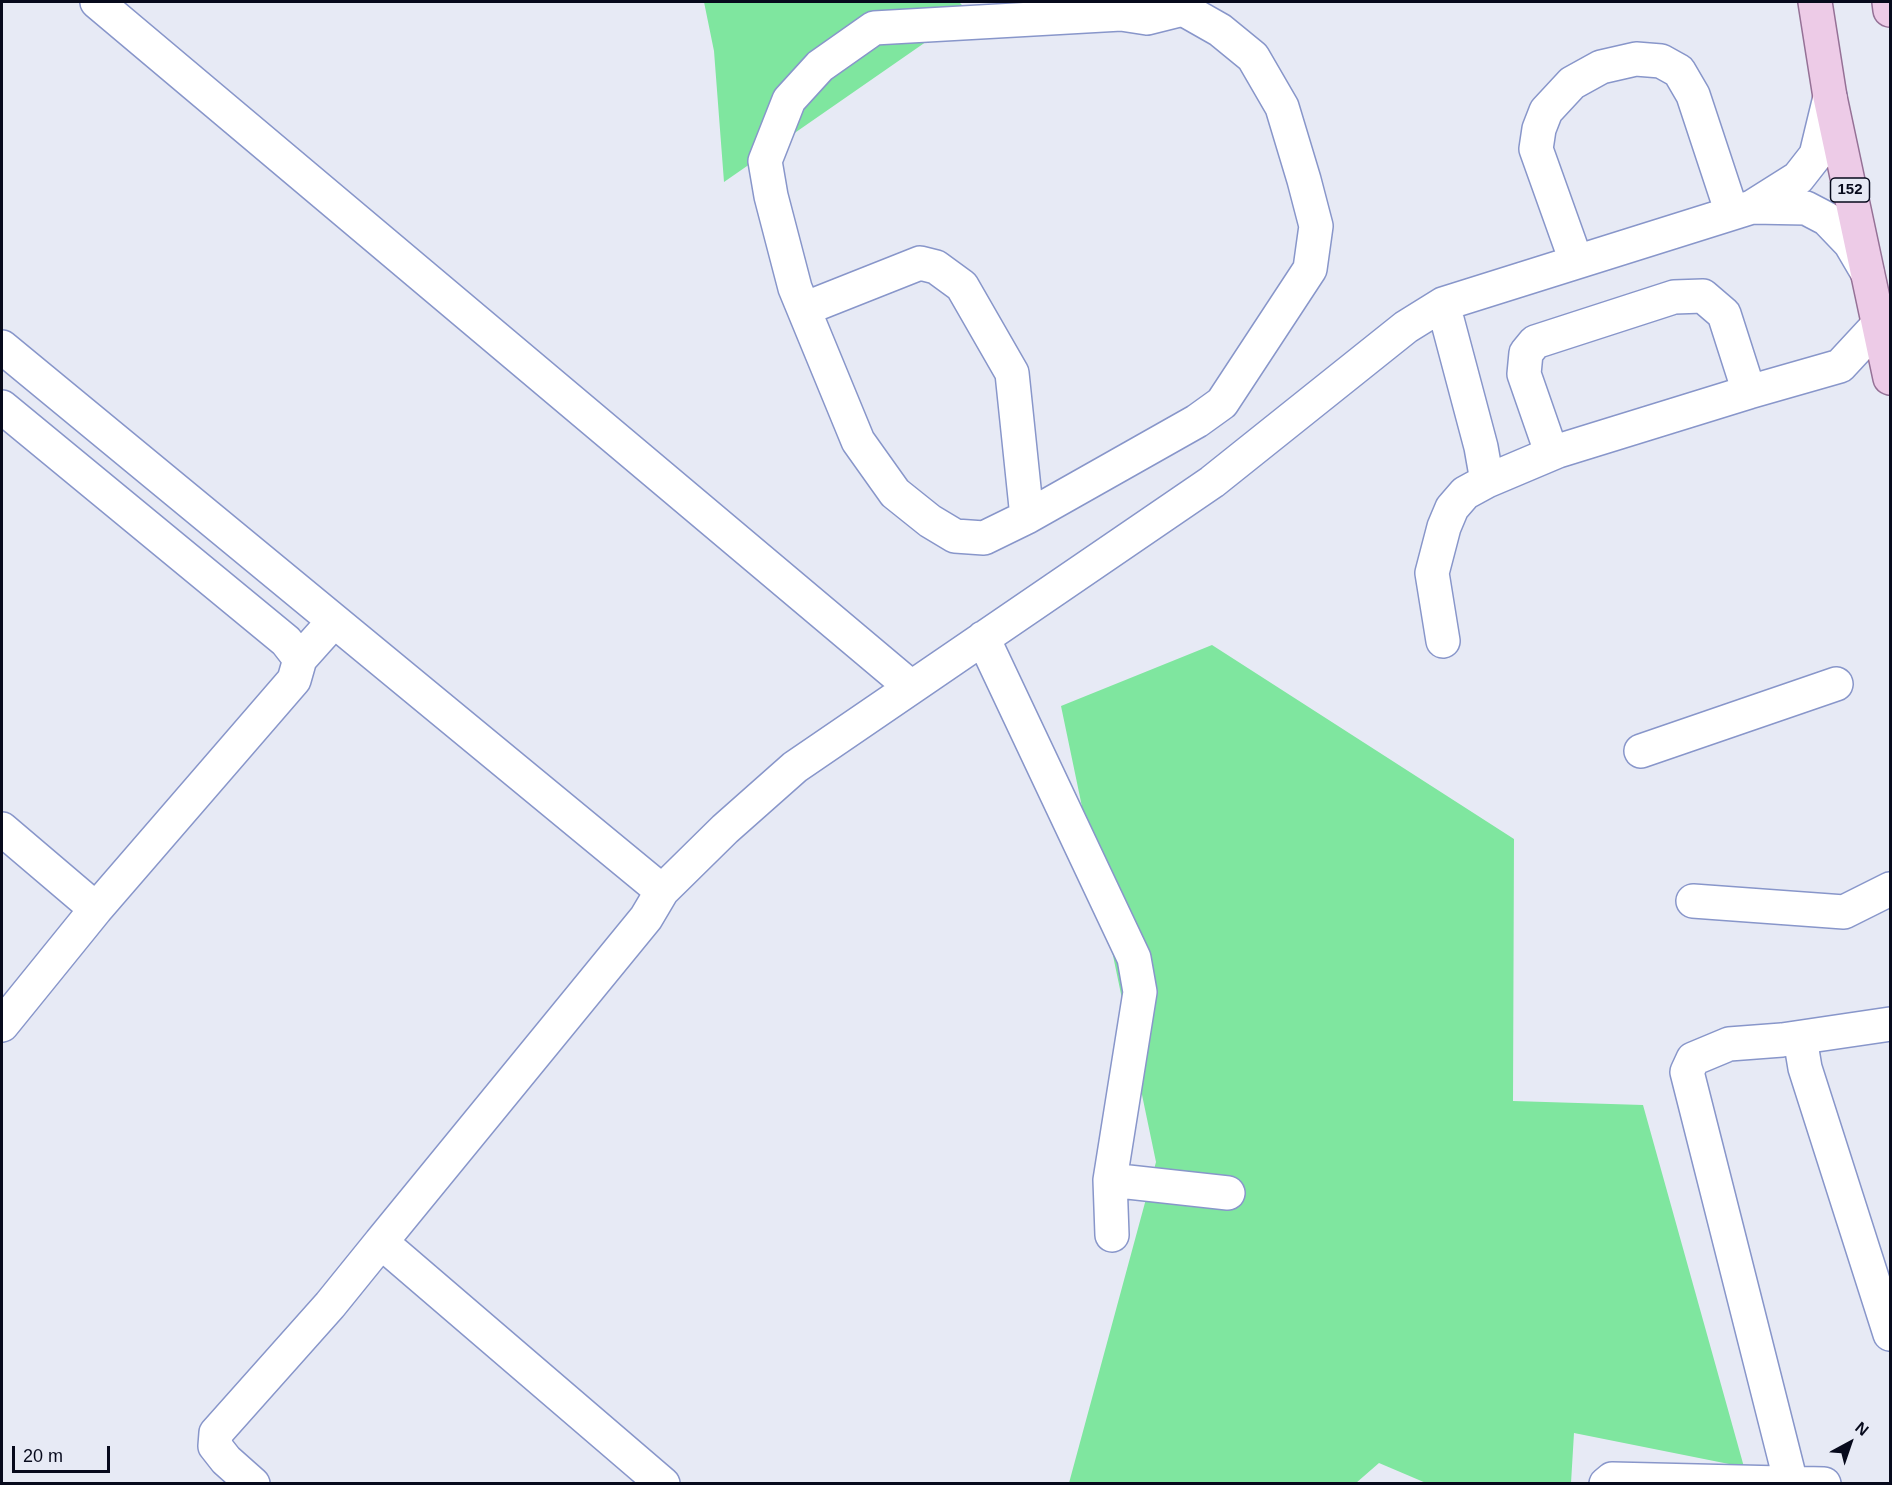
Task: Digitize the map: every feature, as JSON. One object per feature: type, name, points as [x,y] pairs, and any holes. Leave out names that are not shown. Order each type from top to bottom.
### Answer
[{"type":"main road","name":"152","points":[[1815,2],[1830,98],[1890,378]]},
{"type":"main road","points":[[1889,2],[1890,10]]},
{"type":"street","points":[[97,2],[911,687]]},
{"type":"street","points":[[1183,9],[1220,30],[1252,57],[1282,107],[1305,180],[1316,225],[1310,269],[1222,402],[1197,421],[1027,517],[984,538],[955,536],[895,493],[858,441],[804,309],[795,288],[771,196],[765,161],[789,100],[820,66],[874,28],[1183,9]]},
{"type":"street","points":[[1576,261],[1536,149],[1539,129],[1546,111],[1572,83],[1601,67],[1636,59],[1661,61],[1679,70],[1693,95],[1742,210]]},
{"type":"street","points":[[253,1484],[226,1460],[215,1446],[216,1433],[330,1305],[645,918],[662,891],[725,829],[795,767],[1212,482],[1406,327],[1443,304],[1742,210],[1798,178],[1816,155],[1830,98]]},
{"type":"street","points":[[1742,210],[1806,208],[1827,219],[1850,243],[1868,274]]},
{"type":"street","points":[[804,309],[920,263],[936,267],[962,286],[1012,373],[1027,517]]},
{"type":"street","points":[[1558,451],[1548,443],[1524,374],[1526,353],[1535,342],[1674,297],[1703,296],[1724,314],[1749,392]]},
{"type":"street","points":[[1443,304],[1481,447],[1487,481]]},
{"type":"street","points":[[1443,641],[1432,573],[1444,527],[1452,508],[1465,493],[1487,481],[1558,451],[1840,366],[1878,325]]},
{"type":"street","points":[[2,347],[662,891]]},
{"type":"street","points":[[2,407],[286,641],[300,659]]},
{"type":"street","points":[[2,1025],[96,909],[294,680],[300,659],[334,621]]},
{"type":"street","points":[[983,638],[1134,958],[1140,992],[1110,1180],[1112,1234]]},
{"type":"street","points":[[1641,751],[1836,684]]},
{"type":"street","points":[[2,829],[96,909]]},
{"type":"street","points":[[1694,901],[1844,912],[1890,889]]},
{"type":"street","points":[[1791,1483],[1687,1072],[1693,1059],[1729,1044],[1800,1038],[1890,1023]]},
{"type":"street","points":[[1800,1038],[1805,1068],[1890,1334]]},
{"type":"street","points":[[1110,1180],[1228,1193]]},
{"type":"street","points":[[381,1242],[663,1484]]},
{"type":"street","points":[[1606,1484],[1612,1479],[1824,1484]]},
{"type":"green space","points":[[704,2],[959,2],[969,12],[724,182],[714,51]]},
{"type":"green space","points":[[1212,645],[1514,839],[1513,1101],[1643,1105],[1744,1467],[1574,1433],[1571,1483],[1426,1483],[1379,1463],[1356,1483],[1069,1483],[1156,1162],[1061,706]]}]
